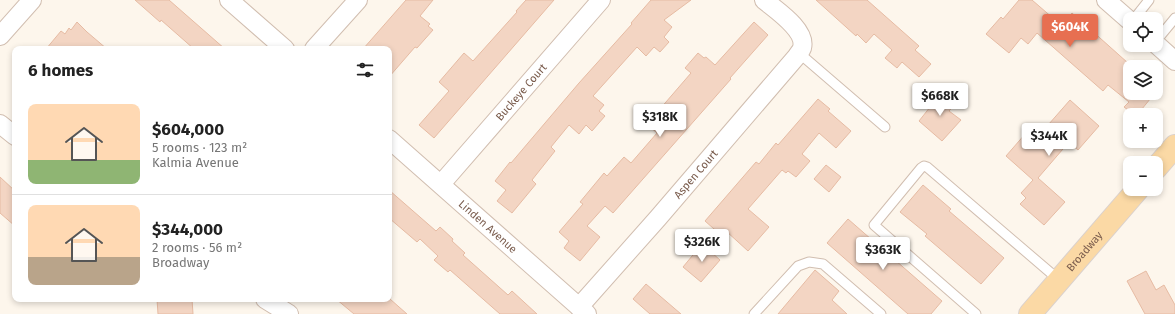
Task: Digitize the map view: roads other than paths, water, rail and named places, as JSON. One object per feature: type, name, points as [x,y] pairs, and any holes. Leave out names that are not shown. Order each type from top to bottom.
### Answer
[{"type":"main road","points":[[1163,160],[1175,146]]},
{"type":"main road","name":"Broadway","points":[[1030,314],[1132,196]]},
{"type":"street","points":[[2,29],[32,0]]},
{"type":"street","points":[[229,0],[283,46]]},
{"type":"street","points":[[317,46],[358,0]]},
{"type":"street","name":"Buckeye Court","points":[[441,184],[601,0]]},
{"type":"street","points":[[764,0],[794,25],[800,45]]},
{"type":"street","points":[[1106,0],[1123,15]]},
{"type":"street","name":"Aspen Court","points":[[583,310],[800,45]]},
{"type":"street","points":[[1163,50],[1175,61]]},
{"type":"street","points":[[0,124],[12,134]]},
{"type":"street","name":"Linden Avenue","points":[[392,142],[583,310]]},
{"type":"street","points":[[270,302],[289,314]]},
{"type":"lane","points":[[1140,12],[1150,0]]},
{"type":"lane","points":[[1163,33],[1175,18]]},
{"type":"lane","points":[[800,45],[885,127]]},
{"type":"lane","points":[[976,314],[874,225],[924,166],[1059,280]]},
{"type":"lane","points":[[754,314],[798,266],[809,262],[823,264],[881,314]]}]
